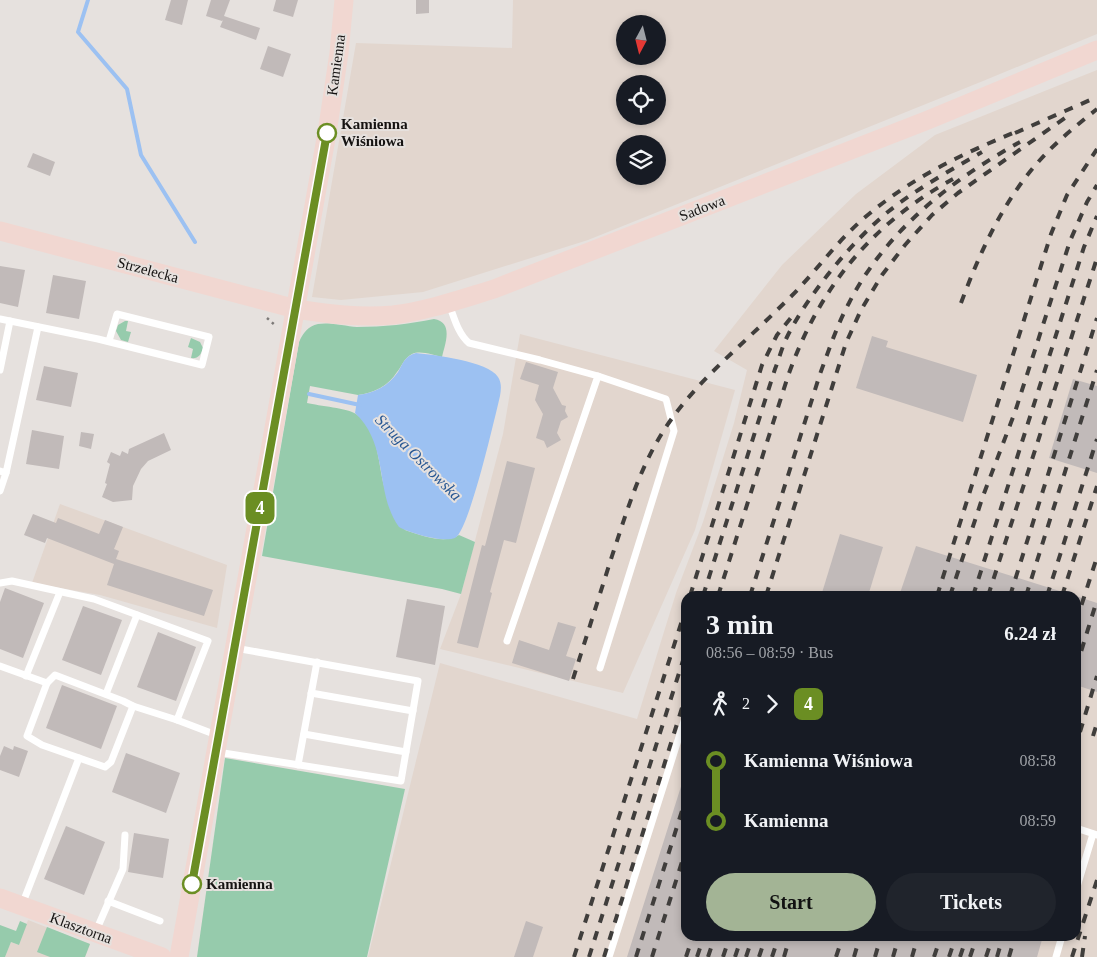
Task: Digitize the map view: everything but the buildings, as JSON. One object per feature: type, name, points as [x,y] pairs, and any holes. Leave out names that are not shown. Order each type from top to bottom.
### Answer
[{"type":"street","name":"Kamienna","points":[[179,957],[296,309],[338,62],[344,0]]},
{"type":"street","name":"Sadowa","points":[[296,309],[358,316],[401,314],[448,303],[494,289],[928,120],[1097,50]]},
{"type":"street","name":"Strzelecka","points":[[0,231],[296,309]]},
{"type":"street","name":"Klasztorna","points":[[0,898],[162,957]]},
{"type":"lane","points":[[448,303],[463,339],[469,344],[540,360],[598,376],[666,399],[674,431],[600,668]]},
{"type":"lane","points":[[0,319],[109,342],[202,365],[209,337],[117,314],[109,342]]},
{"type":"lane","points":[[0,370],[10,321]]},
{"type":"lane","points":[[0,491],[38,326]]},
{"type":"lane","points":[[507,641],[598,376]]},
{"type":"lane","points":[[0,582],[12,581],[94,599],[208,641],[177,720]]},
{"type":"lane","points":[[26,676],[60,592]]},
{"type":"lane","points":[[106,694],[137,615]]},
{"type":"lane","points":[[133,706],[111,762],[105,768],[42,745],[27,736],[46,683],[55,675],[123,700],[133,706],[177,720],[218,744],[298,765],[401,781],[418,681],[235,648]]},
{"type":"lane","points":[[298,765],[317,662]]},
{"type":"lane","points":[[0,666],[46,683]]},
{"type":"lane","points":[[311,693],[413,711]]},
{"type":"lane","points":[[609,957],[681,731]]},
{"type":"lane","points":[[304,734],[406,752]]},
{"type":"lane","points":[[22,906],[79,758]]},
{"type":"lane","points":[[1081,830],[1095,834],[1081,875]]},
{"type":"lane","points":[[95,933],[123,869],[125,834]]},
{"type":"lane","points":[[108,901],[160,921]]},
{"type":"lane","points":[[1056,957],[1061,941]]},
{"type":"shaded area","points":[[513,0],[1097,0],[1097,34],[588,240],[423,292],[341,300],[312,297],[356,43],[512,48]]},
{"type":"shaded area","points":[[1097,70],[1097,957],[368,957],[440,663],[637,719],[676,593],[703,522],[734,423],[747,370],[714,351],[782,265],[856,194],[935,135]]},
{"type":"shaded area","points":[[520,334],[735,390],[695,530],[623,693],[440,649],[461,594],[503,434]]},
{"type":"shaded area","points":[[60,504],[227,565],[217,628],[100,595],[32,583]]},
{"type":"shaded area","points":[[28,920],[90,944],[85,957],[5,957],[11,942],[19,945]]},
{"type":"green space","points":[[434,319],[444,324],[446,329],[447,334],[442,357],[423,353],[412,354],[389,381],[375,391],[364,394],[358,395],[310,386],[307,403],[347,410],[356,414],[364,421],[374,440],[386,492],[405,530],[440,539],[453,538],[459,535],[475,542],[461,594],[262,556],[299,342],[304,333],[311,326],[318,324],[357,327],[406,324]]},
{"type":"green space","points":[[128,321],[126,331],[131,332],[128,342],[121,340],[116,331],[118,325]]},
{"type":"green space","points":[[191,338],[200,342],[203,348],[200,355],[196,358],[191,358],[193,349],[188,347]]},
{"type":"green space","points":[[225,758],[405,789],[367,957],[197,957]]},
{"type":"green space","points":[[20,921],[27,924],[19,945],[11,942],[5,957],[0,957],[0,925],[16,931]]},
{"type":"green space","points":[[47,927],[90,944],[85,957],[50,957],[37,952]]},
{"type":"water","points":[[416,353],[460,360],[483,367],[492,371],[498,377],[501,384],[497,408],[474,496],[461,531],[455,538],[450,539],[427,537],[399,527],[386,499],[378,454],[373,440],[366,426],[355,413],[358,395],[370,393],[385,385],[394,377],[407,358]]},
{"type":"waterway","points":[[88,0],[78,32],[127,89],[141,155],[195,242]]},
{"type":"waterway","name":"Struga Ostrowska","points":[[309,394],[360,405]]},
{"type":"railway","points":[[1015,133],[1097,97]]},
{"type":"railway","points":[[961,303],[985,246],[1015,192],[1047,153],[1067,133],[1097,109]]},
{"type":"railway","points":[[768,591],[846,343],[861,310],[882,275],[905,245],[932,215],[958,193],[1072,113]]},
{"type":"railway","points":[[573,679],[612,556],[638,482],[658,440],[682,405],[710,374],[794,293],[839,243],[881,204],[937,168],[1020,130]]},
{"type":"railway","points":[[752,591],[820,374],[841,320],[864,277],[881,253],[922,210],[969,173],[1020,142]]},
{"type":"railway","points":[[939,591],[1051,234],[1067,195],[1097,149]]},
{"type":"railway","points":[[705,591],[775,369],[785,341],[806,304],[846,253],[875,223],[911,195],[982,152]]},
{"type":"railway","points":[[720,591],[788,376],[815,314],[851,261],[873,238],[897,216],[953,179]]},
{"type":"railway","points":[[952,591],[983,496],[1015,412],[1070,241],[1087,202],[1097,185]]},
{"type":"railway","points":[[975,591],[1084,247],[1097,216]]},
{"type":"railway","points":[[990,591],[1097,258]]},
{"type":"railway","points":[[692,591],[762,365],[777,335],[794,314]]},
{"type":"railway","points":[[1012,591],[1097,318]]},
{"type":"railway","points":[[1028,591],[1097,370]]},
{"type":"railway","points":[[1049,591],[1097,439]]},
{"type":"railway","points":[[1064,591],[1097,486]]},
{"type":"railway","points":[[1081,607],[1097,557]]},
{"type":"railway","points":[[1081,652],[1097,600]]},
{"type":"railway","points":[[574,957],[681,624]]},
{"type":"railway","points":[[589,957],[681,667]]},
{"type":"railway","points":[[1081,729],[1097,676]]},
{"type":"railway","points":[[604,957],[681,711]]},
{"type":"railway","points":[[1093,736],[1097,723]]},
{"type":"railway","points":[[636,957],[681,814]]},
{"type":"railway","points":[[652,957],[681,865]]},
{"type":"railway","points":[[1081,929],[1097,880]]},
{"type":"railway","points":[[1082,957],[1085,936]]},
{"type":"railway","points":[[686,957],[691,941]]},
{"type":"railway","points":[[697,957],[702,941]]},
{"type":"railway","points":[[708,957],[713,941]]},
{"type":"railway","points":[[723,957],[728,941]]},
{"type":"railway","points":[[735,957],[740,941]]},
{"type":"railway","points":[[746,957],[751,941]]},
{"type":"railway","points":[[759,957],[764,941]]},
{"type":"railway","points":[[772,957],[777,941]]},
{"type":"railway","points":[[784,957],[789,941]]},
{"type":"railway","points":[[836,957],[841,941]]},
{"type":"railway","points":[[854,957],[859,941]]},
{"type":"railway","points":[[875,957],[880,941]]},
{"type":"railway","points":[[893,957],[898,941]]},
{"type":"railway","points":[[912,957],[917,941]]},
{"type":"railway","points":[[934,957],[939,941]]},
{"type":"railway","points":[[949,957],[954,941]]},
{"type":"railway","points":[[960,957],[965,941]]},
{"type":"railway","points":[[970,957],[975,941]]},
{"type":"railway","points":[[986,957],[991,941]]},
{"type":"railway","points":[[997,957],[1002,941]]},
{"type":"railway","points":[[1009,957],[1014,941]]},
{"type":"railway","points":[[1072,957],[1077,941]]},
{"type":"bus line","name":"4","points":[[192,884],[327,133]]},
{"type":"place","name":"Kamienna Wiśniowa","points":[[327,133]]},
{"type":"place","name":"Kamienna","points":[[192,884]]}]
